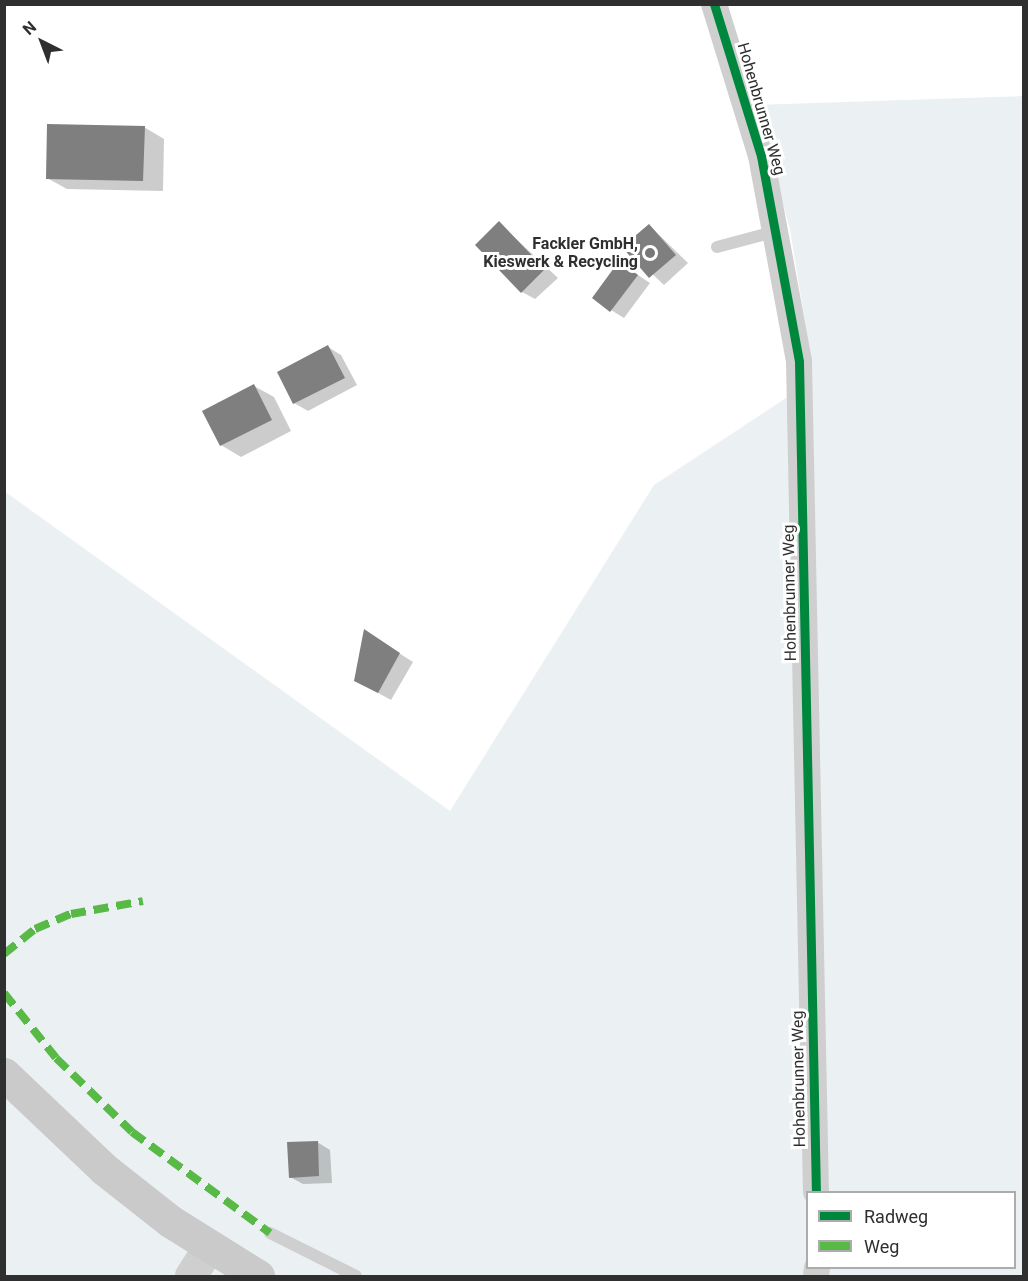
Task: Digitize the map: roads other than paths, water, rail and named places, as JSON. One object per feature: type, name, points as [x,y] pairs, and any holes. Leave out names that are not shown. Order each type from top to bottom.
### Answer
[{"type":"main road","points":[[4,1074],[104,1169],[209,1248],[258,1276]]},
{"type":"street","name":"Hohenbrunner Weg","points":[[714,4],[761,156],[777,231],[799,362],[816,1191]]},
{"type":"street","points":[[190,1276],[209,1248]]},
{"type":"lane","points":[[717,248],[777,231]]},
{"type":"lane","points":[[270,1233],[356,1276]]},
{"type":"place","name":"Fackler GmbH, Kieswerk & Recycling","points":[[650,253]]}]
